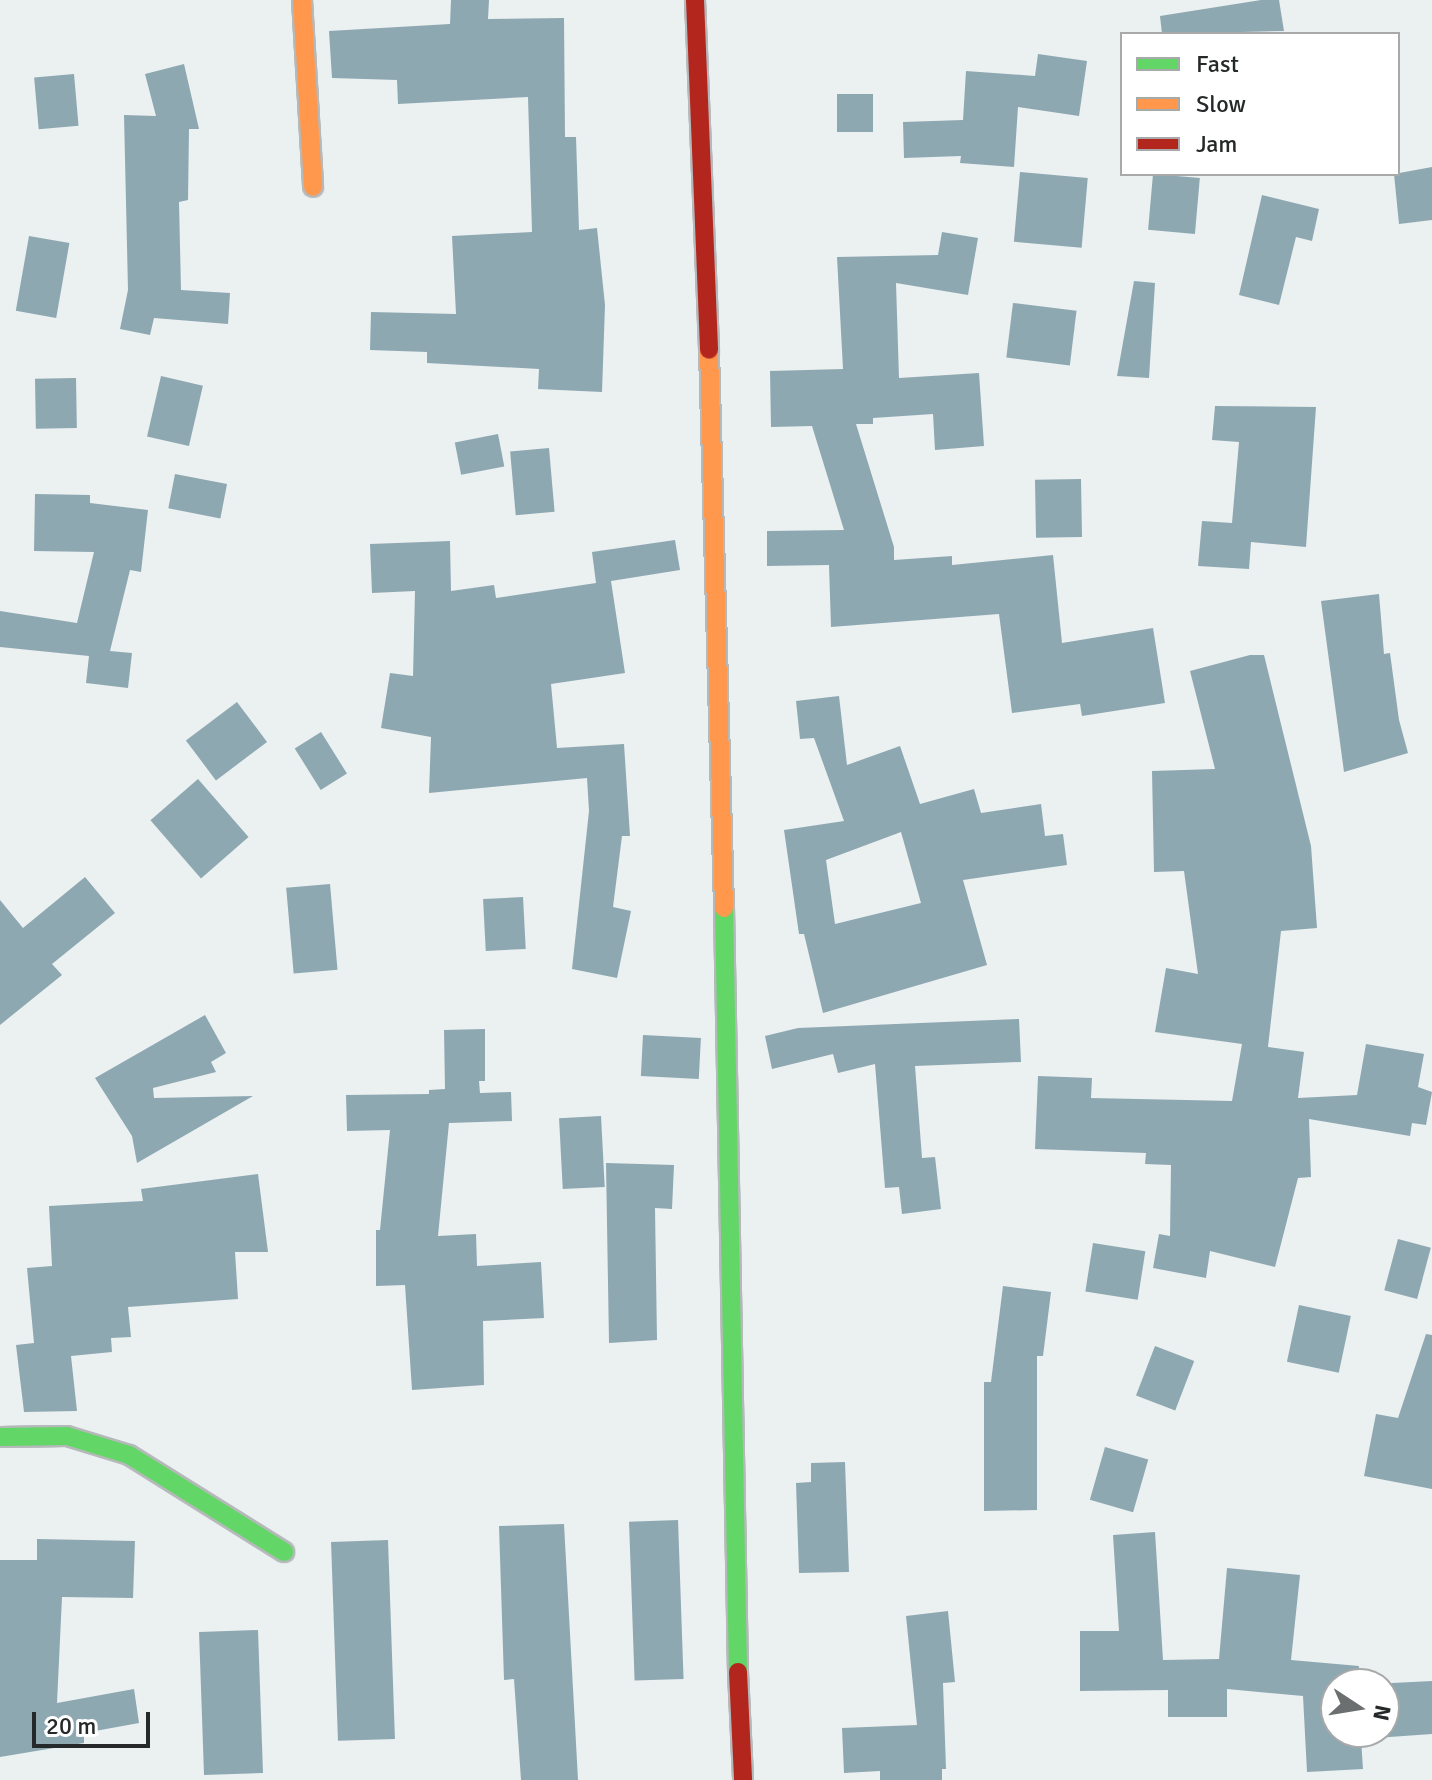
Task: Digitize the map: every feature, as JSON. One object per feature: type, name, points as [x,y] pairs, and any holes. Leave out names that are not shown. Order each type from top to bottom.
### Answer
[{"type":"street","points":[[302,0],[313,187]]},
{"type":"street","points":[[695,0],[717,564],[738,1671],[743,1780]]},
{"type":"street","points":[[0,1437],[67,1436],[129,1455],[284,1552]]},
{"type":"building","points":[[451,0],[489,0],[488,19],[564,18],[565,137],[576,137],[579,230],[597,228],[605,305],[602,392],[538,389],[539,369],[427,363],[427,352],[370,350],[371,312],[456,314],[452,236],[532,232],[528,97],[398,104],[397,80],[332,78],[329,31],[450,24]]},
{"type":"building","points":[[1279,0],[1284,31],[1162,32],[1160,16]]},
{"type":"building","points":[[1038,54],[1087,61],[1079,116],[1018,107],[1014,167],[960,163],[961,156],[904,158],[903,122],[963,120],[966,71],[1035,76]]},
{"type":"building","points":[[184,64],[199,129],[189,129],[188,200],[179,202],[181,290],[230,293],[228,324],[154,318],[150,335],[120,329],[128,290],[124,115],[156,116],[145,74]]},
{"type":"building","points":[[74,74],[79,126],[39,129],[34,77]]},
{"type":"building","points":[[837,94],[873,94],[873,132],[837,132]]},
{"type":"building","points":[[1432,167],[1432,220],[1399,224],[1394,176],[1400,176],[1400,173]]},
{"type":"building","points":[[1020,172],[1088,178],[1082,248],[1014,242]]},
{"type":"building","points":[[1153,176],[1200,178],[1195,234],[1148,230]]},
{"type":"building","points":[[1262,195],[1319,209],[1312,241],[1296,237],[1279,305],[1239,295]]},
{"type":"building","points":[[942,232],[978,238],[968,295],[896,283],[899,378],[979,373],[984,446],[935,450],[933,414],[873,418],[873,424],[856,424],[894,547],[894,560],[952,556],[952,565],[1053,555],[1062,643],[1153,628],[1165,703],[1082,716],[1080,704],[1012,713],[999,614],[831,627],[829,565],[767,566],[767,531],[844,530],[812,426],[771,427],[770,371],[843,369],[837,257],[938,255]]},
{"type":"building","points":[[29,236],[69,243],[56,318],[16,311]]},
{"type":"building","points":[[1134,281],[1155,283],[1149,378],[1117,376]]},
{"type":"building","points":[[1013,303],[1077,311],[1070,365],[1006,358]]},
{"type":"building","points":[[161,376],[203,386],[189,446],[147,436]]},
{"type":"building","points":[[76,378],[77,428],[36,429],[35,379]]},
{"type":"building","points":[[1215,406],[1316,407],[1306,547],[1251,542],[1249,569],[1198,566],[1202,521],[1232,523],[1239,442],[1212,440]]},
{"type":"building","points":[[498,434],[504,466],[461,475],[455,442]]},
{"type":"building","points":[[549,448],[555,512],[516,515],[510,451]]},
{"type":"building","points":[[175,474],[227,484],[220,518],[168,508]]},
{"type":"building","points":[[1081,479],[1082,537],[1036,538],[1035,480]]},
{"type":"building","points":[[35,494],[90,495],[90,503],[148,510],[141,572],[130,570],[110,651],[132,653],[128,688],[86,683],[89,656],[0,647],[0,611],[77,623],[94,552],[34,551]]},
{"type":"building","points":[[675,540],[680,570],[611,581],[625,673],[551,684],[557,748],[624,744],[630,836],[622,836],[613,907],[631,911],[617,978],[572,969],[589,811],[587,778],[429,793],[431,737],[381,728],[390,673],[413,676],[415,591],[372,593],[370,544],[450,541],[451,591],[494,585],[496,598],[596,583],[592,552]]},
{"type":"building","points":[[1379,594],[1384,654],[1390,653],[1399,720],[1408,753],[1344,772],[1321,601]]},
{"type":"building","points":[[1250,655],[1264,655],[1311,846],[1317,928],[1281,931],[1268,1047],[1304,1052],[1298,1098],[1357,1095],[1366,1044],[1424,1054],[1418,1087],[1432,1092],[1426,1125],[1412,1123],[1410,1136],[1309,1119],[1311,1177],[1298,1178],[1275,1267],[1210,1251],[1206,1278],[1153,1268],[1159,1234],[1170,1236],[1171,1165],[1145,1164],[1146,1153],[1035,1149],[1038,1076],[1092,1078],[1091,1098],[1232,1101],[1242,1044],[1155,1032],[1166,968],[1198,974],[1184,871],[1154,872],[1152,771],[1215,769],[1190,671]]},
{"type":"building","points":[[839,696],[847,765],[900,746],[920,804],[974,789],[981,813],[1041,804],[1045,836],[1063,834],[1067,865],[963,880],[987,965],[823,1013],[804,934],[799,934],[784,830],[844,821],[814,738],[800,739],[796,701]],"holes":[[[901,832],[921,903],[835,924],[826,860]]]},
{"type":"building","points":[[237,702],[267,742],[216,780],[186,741]]},
{"type":"building","points":[[321,732],[347,774],[321,790],[295,748]]},
{"type":"building","points":[[198,779],[249,837],[201,878],[150,820]]},
{"type":"building","points":[[85,877],[115,913],[52,964],[62,975],[0,1025],[0,900],[23,928]]},
{"type":"building","points":[[330,884],[337,970],[294,974],[286,888]]},
{"type":"building","points":[[523,897],[526,949],[486,951],[483,899]]},
{"type":"building","points":[[205,1015],[226,1053],[211,1062],[216,1072],[153,1088],[154,1098],[253,1096],[137,1163],[132,1136],[95,1078]]},
{"type":"building","points":[[1019,1019],[1021,1062],[915,1066],[922,1158],[935,1157],[941,1209],[902,1214],[899,1187],[885,1188],[875,1064],[838,1073],[833,1054],[772,1069],[765,1036],[798,1028]]},
{"type":"building","points":[[485,1029],[485,1081],[479,1081],[480,1093],[511,1092],[512,1121],[449,1123],[438,1236],[476,1234],[477,1266],[541,1262],[544,1318],[483,1321],[484,1385],[412,1390],[405,1285],[376,1286],[376,1230],[380,1230],[390,1130],[347,1131],[346,1095],[429,1094],[429,1090],[445,1089],[444,1030]]},
{"type":"building","points":[[643,1035],[701,1038],[699,1079],[641,1076]]},
{"type":"building","points":[[601,1116],[605,1187],[563,1189],[559,1118]]},
{"type":"building","points":[[606,1163],[674,1165],[672,1209],[655,1208],[657,1340],[609,1343]]},
{"type":"building","points":[[258,1174],[268,1252],[235,1252],[238,1299],[128,1307],[131,1337],[111,1338],[112,1352],[71,1356],[77,1411],[24,1412],[16,1345],[34,1343],[27,1268],[52,1266],[49,1206],[143,1201],[141,1189]]},
{"type":"building","points":[[1398,1239],[1431,1248],[1417,1299],[1384,1290]]},
{"type":"building","points":[[1093,1243],[1145,1251],[1138,1300],[1085,1291]]},
{"type":"building","points":[[1003,1286],[1051,1292],[1043,1356],[1037,1356],[1037,1510],[984,1511],[984,1382],[991,1382]]},
{"type":"building","points":[[1299,1305],[1351,1316],[1339,1373],[1287,1362]]},
{"type":"building","points":[[1426,1334],[1432,1335],[1432,1489],[1364,1476],[1376,1414],[1398,1418]]},
{"type":"building","points":[[1155,1346],[1194,1361],[1175,1411],[1136,1395]]},
{"type":"building","points":[[1105,1447],[1148,1459],[1133,1512],[1090,1500]]},
{"type":"building","points":[[845,1462],[849,1572],[799,1573],[796,1483],[811,1482],[811,1463]]},
{"type":"building","points":[[678,1520],[684,1679],[635,1681],[629,1522]]},
{"type":"building","points":[[564,1524],[578,1780],[521,1780],[514,1679],[504,1680],[499,1526]]},
{"type":"building","points":[[1155,1532],[1163,1660],[1219,1659],[1227,1568],[1300,1575],[1291,1660],[1359,1666],[1320,1668],[1320,1748],[1362,1748],[1363,1769],[1307,1772],[1303,1696],[1227,1689],[1227,1717],[1168,1717],[1168,1690],[1080,1691],[1080,1631],[1119,1631],[1113,1535]]},
{"type":"building","points":[[37,1539],[135,1541],[133,1598],[62,1597],[57,1703],[134,1689],[139,1723],[84,1733],[84,1743],[0,1757],[0,1560],[37,1560]]},
{"type":"building","points":[[388,1540],[395,1739],[338,1741],[331,1542]]},
{"type":"building","points":[[948,1611],[955,1682],[943,1683],[946,1769],[942,1769],[942,1780],[880,1780],[880,1771],[844,1773],[842,1728],[917,1725],[906,1616]]},
{"type":"building","points":[[258,1630],[263,1773],[204,1775],[199,1632]]},
{"type":"building","points":[[1432,1681],[1432,1734],[1400,1736],[1400,1683]]},
{"type":"traffic: fast","points":[[724,908],[738,1672]]},
{"type":"traffic: fast","points":[[0,1437],[67,1436],[129,1455],[284,1552]]},
{"type":"traffic: slow","points":[[302,0],[313,187]]},
{"type":"traffic: slow","points":[[709,350],[724,908]]},
{"type":"traffic: jam","points":[[695,0],[709,350]]},
{"type":"traffic: jam","points":[[738,1672],[743,1780]]}]
